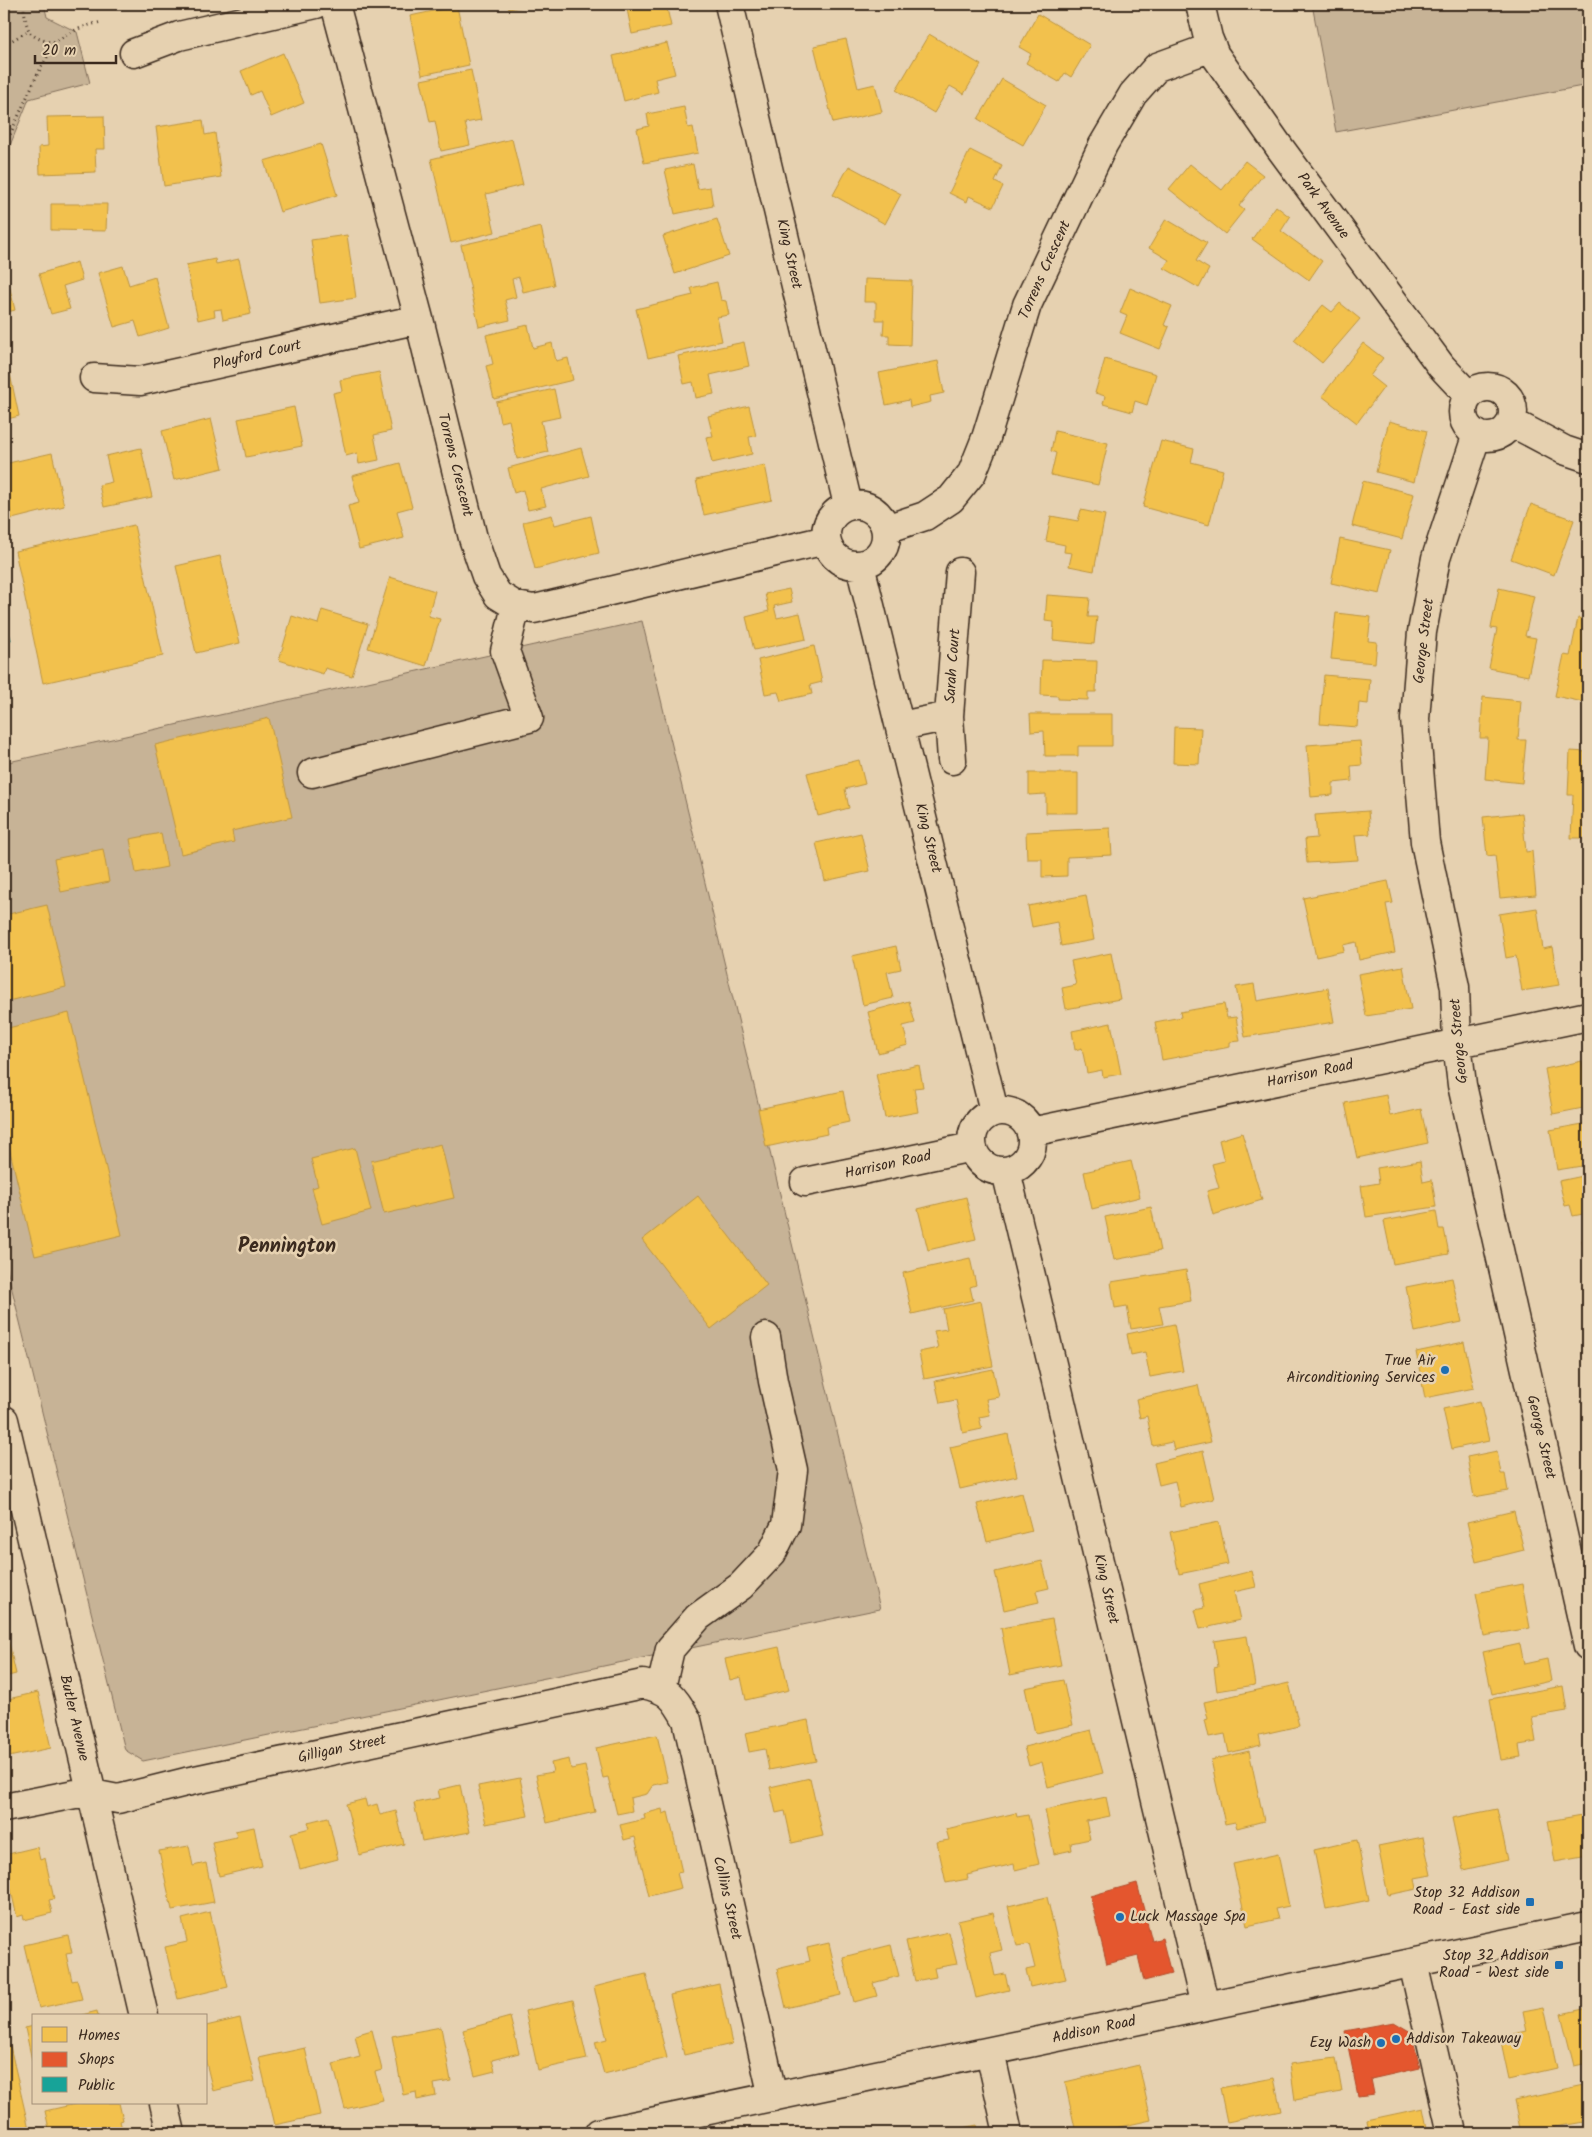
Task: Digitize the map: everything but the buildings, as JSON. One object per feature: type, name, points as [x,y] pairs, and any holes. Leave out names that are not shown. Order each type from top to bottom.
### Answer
[{"type":"street","points":[[134,53],[179,36],[316,4]]},
{"type":"street","name":"Torrens Crescent","points":[[334,4],[419,319],[473,538],[486,576],[498,595],[516,606]]},
{"type":"street","name":"King Street","points":[[729,4],[848,505]]},
{"type":"street","name":"Park Avenue","points":[[1200,4],[1208,38],[1215,55],[1441,366],[1469,396]]},
{"type":"street","name":"Torrens Crescent","points":[[886,529],[925,516],[951,499],[972,473],[986,438],[1027,305],[1104,145],[1133,94],[1157,68],[1212,47]]},
{"type":"street","name":"Playford Court","points":[[94,378],[140,381],[419,319]]},
{"type":"street","points":[[1484,386],[1493,387],[1504,392],[1513,406],[1512,422],[1500,435],[1486,437],[1478,434],[1466,424],[1463,414],[1464,405],[1469,396],[1484,386]]},
{"type":"street","points":[[1512,422],[1564,450],[1588,458]]},
{"type":"street","name":"George Street","points":[[1478,434],[1436,558],[1422,632],[1415,719],[1425,842],[1455,987],[1457,1043],[1462,1085],[1588,1646]]},
{"type":"street","points":[[860,504],[872,508],[881,517],[886,529],[883,549],[874,559],[860,565],[848,564],[834,556],[826,540],[826,526],[831,516],[839,509],[848,505],[860,504]]},
{"type":"street","points":[[312,773],[529,718],[505,651],[516,606],[534,609],[826,540]]},
{"type":"street","name":"King Street","points":[[860,565],[994,1111]]},
{"type":"street","name":"Sarah Court","points":[[952,760],[949,716],[960,572]]},
{"type":"street","points":[[901,726],[949,716]]},
{"type":"street","name":"Harrison Road","points":[[1031,1132],[1588,1016]]},
{"type":"street","points":[[1006,1110],[1017,1115],[1027,1123],[1031,1132],[1032,1146],[1029,1156],[1020,1166],[1006,1172],[994,1170],[980,1162],[972,1147],[972,1133],[977,1123],[984,1116],[994,1111],[1006,1110]]},
{"type":"street","name":"Harrison Road","points":[[805,1182],[972,1147]]},
{"type":"street","name":"King Street","points":[[1006,1172],[1205,2006]]},
{"type":"street","points":[[669,1694],[670,1649],[698,1617],[741,1586],[772,1552],[786,1524],[793,1470],[773,1381],[766,1338]]},
{"type":"street","name":"Butler Avenue","points":[[4,1420],[144,2014]]},
{"type":"street","name":"Gilligan Street","points":[[4,1808],[75,1794],[92,1794],[118,1799],[186,1782],[643,1684],[669,1694]]},
{"type":"street","name":"Collins Street","points":[[669,1694],[687,1720],[773,2097]]},
{"type":"street","name":"Addison Road","points":[[599,2133],[1588,1926]]},
{"type":"street","points":[[1413,1963],[1452,2133]]},
{"type":"street","points":[[990,2052],[1008,2133]]},
{"type":"street","points":[[164,2104],[171,2133]]},
{"type":"path","points":[[23,4],[28,31],[37,39],[55,43]]},
{"type":"path","points":[[4,148],[37,75],[55,43],[65,34],[79,27],[102,22]]},
{"type":"path","points":[[4,45],[28,31]]},
{"type":"shaded area","points":[[4,4],[44,4],[47,17],[77,32],[90,83],[29,99],[4,160]]},
{"type":"shaded area","points":[[1312,4],[1588,4],[1588,85],[1336,132]]},
{"type":"shaded area","points":[[642,621],[880,1609],[143,1761],[125,1750],[4,1257],[4,763]]},
{"type":"place","name":"True Air Airconditioning Services","points":[[1445,1370]]},
{"type":"place","name":"Stop 32 Addison Road - East side","points":[[1530,1902]]},
{"type":"place","name":"Luck Massage Spa","points":[[1120,1917]]},
{"type":"place","name":"Stop 32 Addison Road - West side","points":[[1559,1965]]},
{"type":"place","name":"Addison Takeaway","points":[[1396,2039]]},
{"type":"place","name":"Ezy Wash","points":[[1381,2043]]},
{"type":"district","name":"Pennington","points":[[287,1247]]}]
